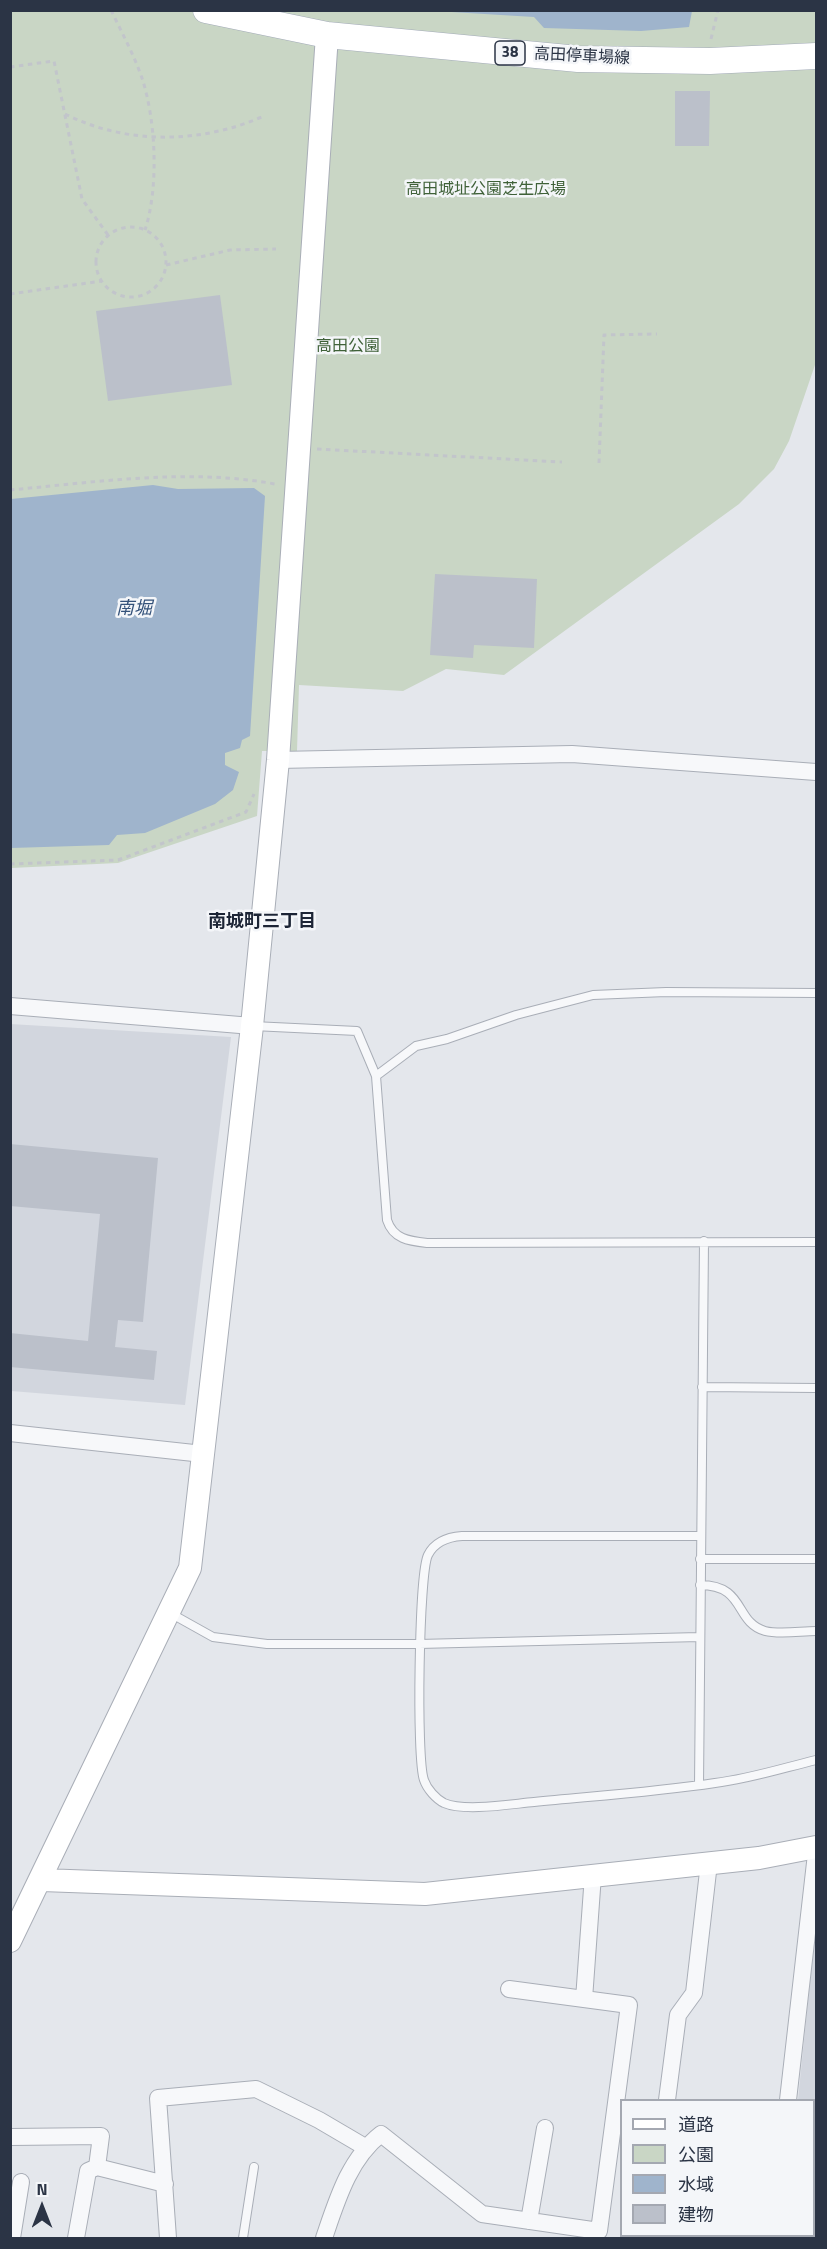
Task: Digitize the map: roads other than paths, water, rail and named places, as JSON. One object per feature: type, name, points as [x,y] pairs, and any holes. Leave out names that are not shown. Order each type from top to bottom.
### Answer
[{"type":"main road","name":"高田停車場線","points":[[206,10],[327,35],[436,48],[578,59],[710,61],[816,56]]},
{"type":"street","points":[[10,1941],[42,1880],[167,1611],[190,1568],[252,1026],[278,760],[327,35]]},
{"type":"street","points":[[278,760],[572,754],[816,772]]},
{"type":"street","points":[[10,1006],[252,1026]]},
{"type":"street","points":[[10,1433],[203,1454]]},
{"type":"street","points":[[42,1880],[425,1894],[759,1858],[816,1847]]},
{"type":"street","points":[[788,2099],[816,1854]]},
{"type":"street","points":[[667,2099],[678,2015],[694,1993],[709,1863]]},
{"type":"street","points":[[584,1999],[593,1875]]},
{"type":"street","points":[[324,2238],[349,2174],[364,2147],[381,2134],[482,2214],[599,2231],[629,2005],[509,1989]]},
{"type":"street","points":[[168,2238],[159,2098],[256,2089],[319,2120],[364,2147]]},
{"type":"street","points":[[529,2221],[545,2128]]},
{"type":"street","points":[[10,2137],[101,2136],[97,2167]]},
{"type":"street","points":[[76,2238],[88,2171],[97,2167],[165,2184]]},
{"type":"street","points":[[12,2238],[21,2182]]},
{"type":"lane","points":[[376,1076],[416,1046],[447,1039],[516,1015],[593,995],[666,992],[816,993]]},
{"type":"lane","points":[[252,1026],[357,1031],[376,1076],[387,1220],[391,1231],[399,1237],[427,1243],[816,1242]]},
{"type":"lane","points":[[699,1785],[704,1241]]},
{"type":"lane","points":[[702,1387],[816,1388]]},
{"type":"lane","points":[[700,1536],[569,1534],[462,1536],[445,1538],[430,1551],[425,1564],[419,1644],[423,1778],[434,1795],[445,1804],[464,1806],[633,1794],[738,1779],[816,1760]]},
{"type":"lane","points":[[700,1559],[816,1559]]},
{"type":"lane","points":[[700,1585],[720,1587],[730,1593],[751,1623],[762,1630],[816,1631]]},
{"type":"lane","points":[[167,1611],[204,1634],[267,1644],[419,1644],[699,1637]]},
{"type":"lane","points":[[243,2238],[254,2167]]},
{"type":"water","points":[[435,11],[692,11],[689,27],[641,31],[544,28],[534,17]]},
{"type":"water","name":"南堀","points":[[153,485],[178,489],[254,488],[265,496],[250,736],[242,740],[240,748],[225,753],[225,765],[239,772],[233,790],[215,804],[145,833],[117,835],[109,845],[11,848],[11,499]]},
{"type":"district","name":"南城町三丁目","points":[[262,923]]},
{"type":"park label","name":"高田城址公園芝生広場","points":[[486,190]]},
{"type":"park label","name":"高田公園","points":[[348,347]]}]
